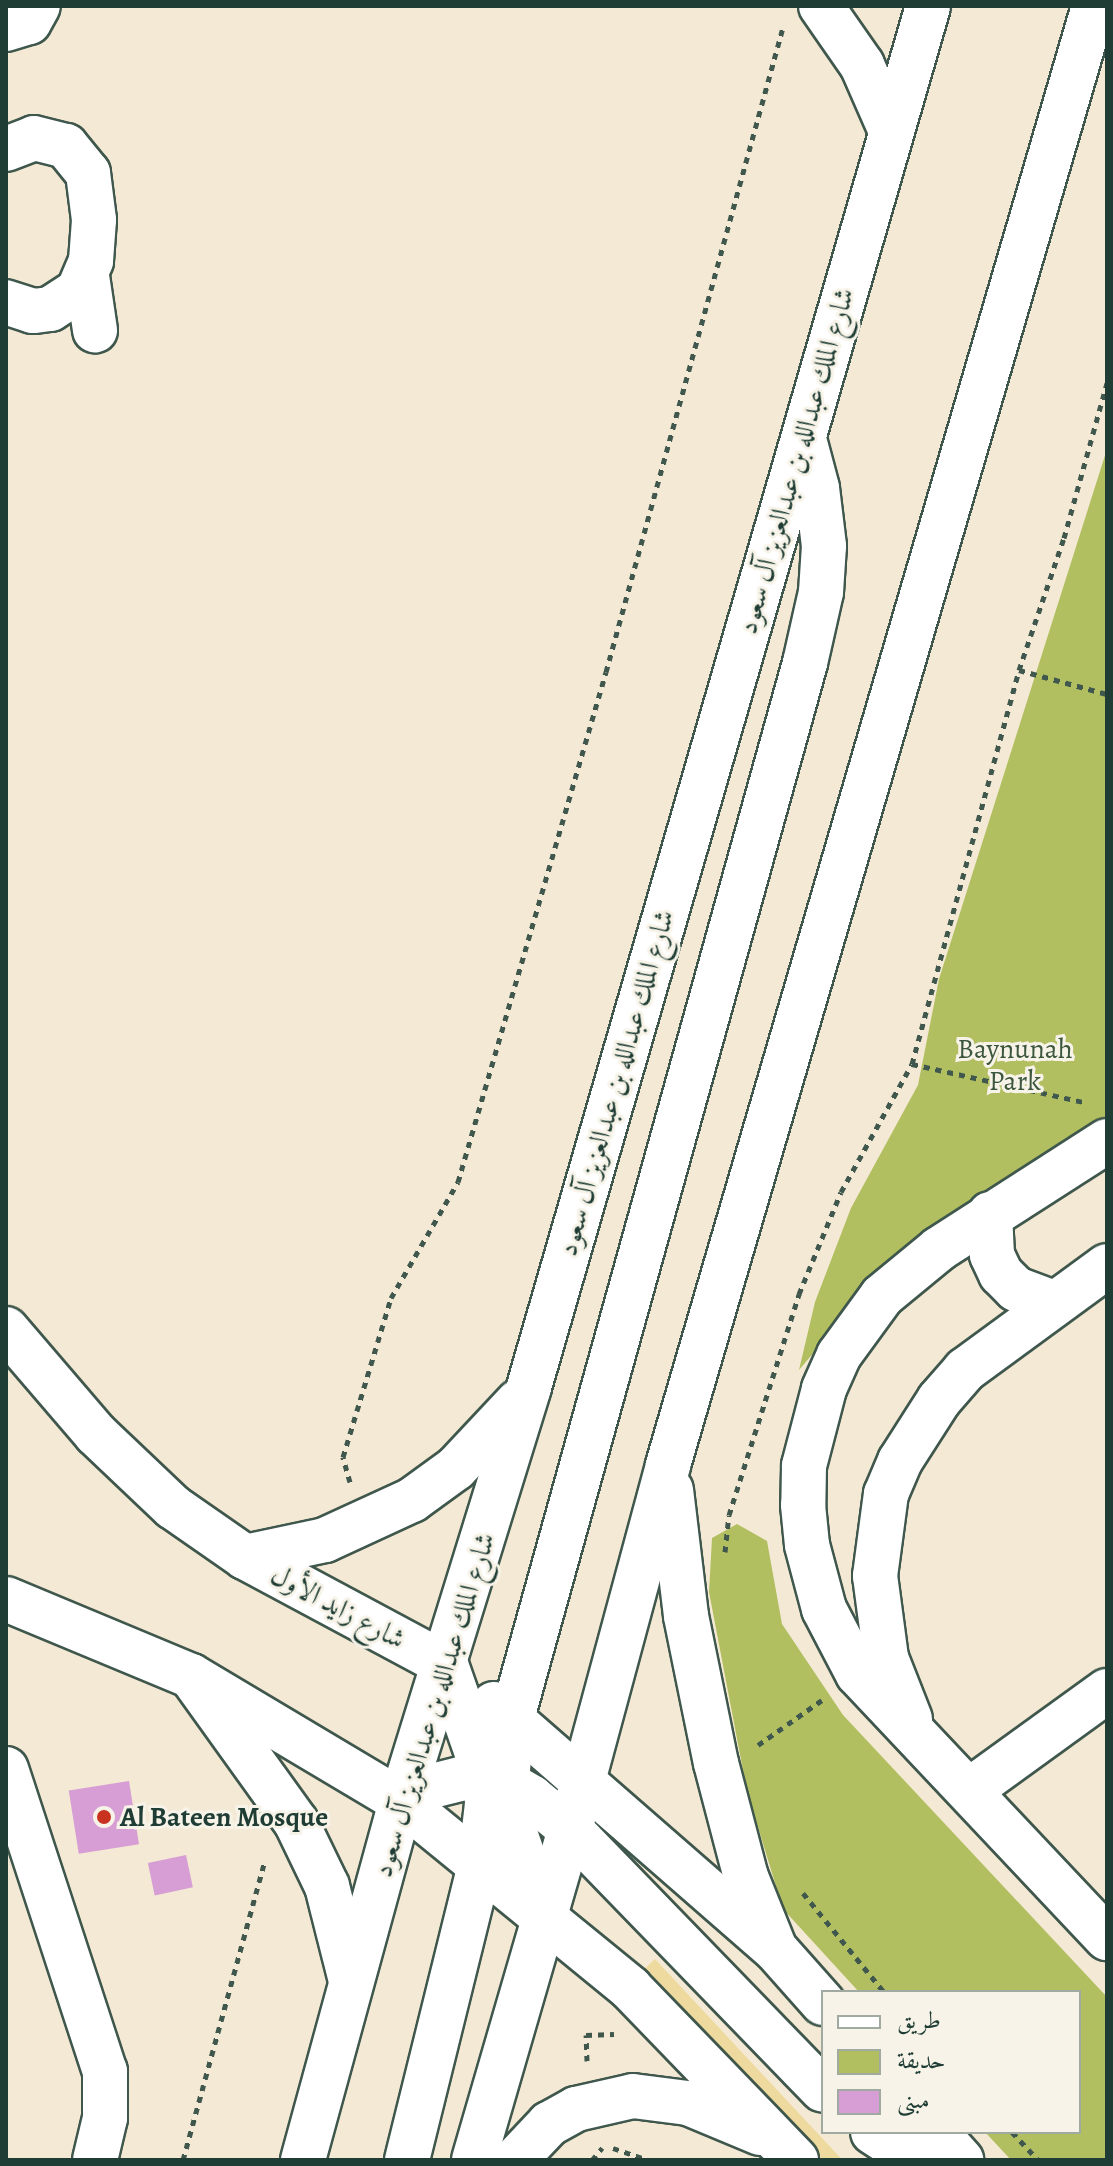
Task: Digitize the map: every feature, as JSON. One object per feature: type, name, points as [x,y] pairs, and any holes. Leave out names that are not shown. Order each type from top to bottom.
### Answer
[{"type":"main road","points":[[6,29],[29,22],[38,6]]},
{"type":"main road","name":"شارع الملك عبدالله بن عبدالعزيز آل سعود","points":[[303,2160],[352,1991],[401,1801],[446,1665],[529,1387],[928,6]]},
{"type":"main road","points":[[474,2160],[570,1829],[668,1465],[1094,6]]},
{"type":"main road","points":[[803,14],[862,65],[891,131]]},
{"type":"main road","points":[[6,149],[18,142],[51,140],[79,157],[93,196],[94,243],[87,276],[95,330]]},
{"type":"main road","points":[[6,302],[33,311],[50,309],[72,296],[87,276]]},
{"type":"main road","points":[[407,2160],[480,1865],[512,1718],[818,606],[824,546],[817,488],[803,437]]},
{"type":"main road","points":[[1100,1123],[990,1214],[882,1296],[839,1355],[812,1427],[804,1466],[807,1545],[832,1632],[858,1674],[1107,1938]]},
{"type":"main road","points":[[990,1214],[992,1255],[1001,1274],[1033,1298],[1054,1303]]},
{"type":"main road","points":[[916,1732],[890,1671],[878,1617],[875,1576],[886,1494],[939,1400],[995,1344],[1107,1266]]},
{"type":"main road","name":"شارع زايد الأول","points":[[6,1329],[139,1478],[245,1557],[446,1665],[512,1718],[776,1950],[821,2001]]},
{"type":"main road","points":[[245,1557],[325,1540],[412,1500],[485,1440],[529,1387]]},
{"type":"main road","points":[[668,1465],[686,1616],[716,1763],[746,1877],[776,1950]]},
{"type":"main road","points":[[6,1599],[191,1676],[401,1801],[630,1988],[786,2150]]},
{"type":"main road","points":[[446,1665],[496,1781],[544,1917]]},
{"type":"main road","points":[[191,1676],[254,1759],[312,1853],[338,1921],[352,1991]]},
{"type":"main road","points":[[970,1790],[1107,1691]]},
{"type":"main road","points":[[6,1769],[105,2071],[105,2118],[95,2160]]},
{"type":"main road","points":[[401,1801],[441,1782],[496,1781],[570,1829],[821,2088]]},
{"type":"main road","points":[[515,2160],[549,2124],[576,2109],[633,2096],[688,2103],[786,2150]]},
{"type":"main road","points":[[876,2134],[916,2160]]},
{"type":"main road","points":[[938,2134],[961,2160]]},
{"type":"path","points":[[352,1487],[343,1457],[391,1298],[458,1182],[606,672],[803,14]]},
{"type":"path","points":[[729,1515],[811,1265],[841,1192],[912,1064],[1019,670],[1064,538],[1107,383]]},
{"type":"path","points":[[1019,670],[1107,694]]},
{"type":"path","points":[[912,1064],[1100,1123]]},
{"type":"path","points":[[754,1748],[858,1674]]},
{"type":"path","points":[[183,2160],[264,1864]]},
{"type":"path","points":[[801,1890],[882,1990]]},
{"type":"path","points":[[588,2074],[586,2035],[617,2034]]},
{"type":"path","points":[[1014,2134],[1038,2160]]},
{"type":"path","points":[[605,2145],[647,2160]]},
{"type":"green space","name":"Baynunah Park","points":[[1107,449],[1107,1115],[893,1259],[799,1370],[815,1302],[851,1208],[918,1085],[939,979]]},
{"type":"green space","points":[[737,1524],[767,1541],[782,1624],[843,1715],[1107,1997],[1107,2160],[1011,2160],[987,2134],[1081,2134],[1081,1990],[857,1990],[783,1909],[747,1791],[709,1592],[712,1538]]},
{"type":"sand","points":[[655,1959],[842,2160],[821,2160],[643,1970]]},
{"type":"building","name":"Al Bateen Mosque","points":[[129,1781],[139,1844],[79,1854],[69,1791]]},
{"type":"building","points":[[186,1855],[193,1887],[155,1895],[148,1863]]},
{"type":"place","name":"Al Bateen Mosque","points":[[104,1817]]}]
